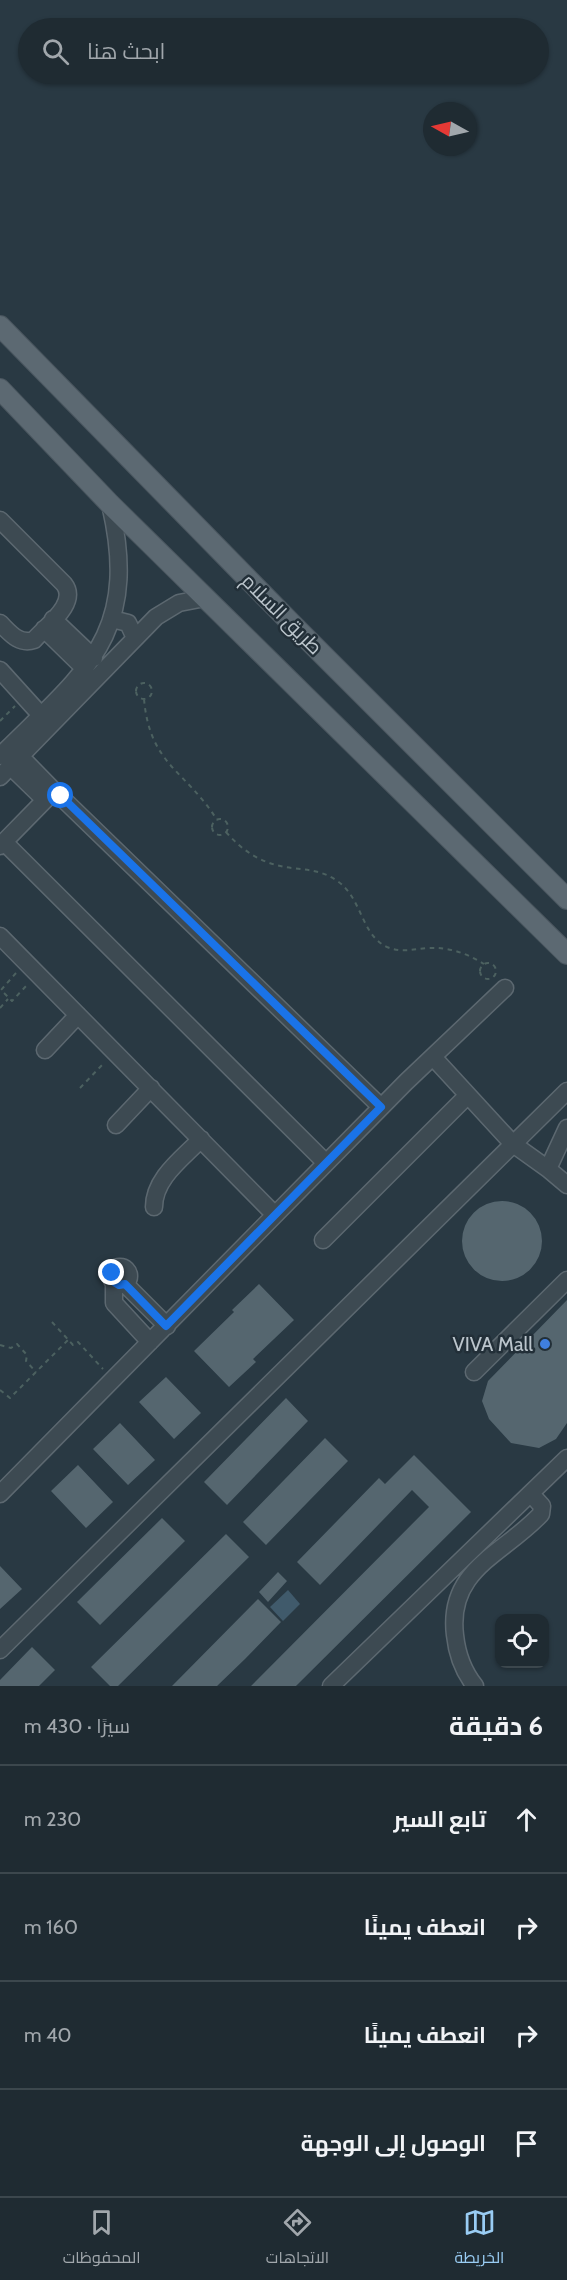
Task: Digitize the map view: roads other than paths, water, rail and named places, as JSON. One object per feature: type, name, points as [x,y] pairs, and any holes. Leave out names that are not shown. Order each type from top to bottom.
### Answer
[{"type":"main road","name":"طريق السلام","points":[[0,326],[286,618],[567,899]]},
{"type":"main road","points":[[0,388],[110,504],[567,954]]},
{"type":"street","points":[[110,504],[117,538],[120,573],[112,619],[106,636],[89,663],[8,764],[51,798],[381,1107]]},
{"type":"street","points":[[0,520],[67,587],[69,596],[67,604],[34,640],[21,641],[0,623]]},
{"type":"street","points":[[45,720],[167,609],[192,599],[206,598]]},
{"type":"street","points":[[112,619],[128,623],[135,638]]},
{"type":"street","points":[[48,624],[89,663]]},
{"type":"street","points":[[0,670],[45,720]]},
{"type":"street","points":[[51,798],[2,844],[326,1164]]},
{"type":"street","points":[[0,936],[276,1215]]},
{"type":"street","points":[[3,1486],[113,1380],[381,1107],[505,988]]},
{"type":"street","points":[[45,1050],[78,1015]]},
{"type":"street","points":[[432,1057],[513,1144],[560,1174],[567,1128]]},
{"type":"street","points":[[116,1125],[151,1088]]},
{"type":"street","points":[[0,1650],[567,1090]]},
{"type":"street","points":[[323,1240],[467,1096]]},
{"type":"street","points":[[154,1207],[154,1197],[162,1180],[201,1139]]},
{"type":"street","points":[[474,1372],[567,1280]]},
{"type":"street","points":[[150,1342],[114,1303],[120,1283],[166,1326]]},
{"type":"street","points":[[331,1686],[567,1458]]},
{"type":"street","points":[[476,1686],[468,1676],[457,1650],[454,1622],[458,1594],[489,1557],[541,1514],[542,1506],[531,1494]]},
{"type":"water","points":[[288,1590],[300,1604],[283,1621],[270,1607]]},
{"type":"place","name":"VIVA Mall","points":[[545,1344]]}]
